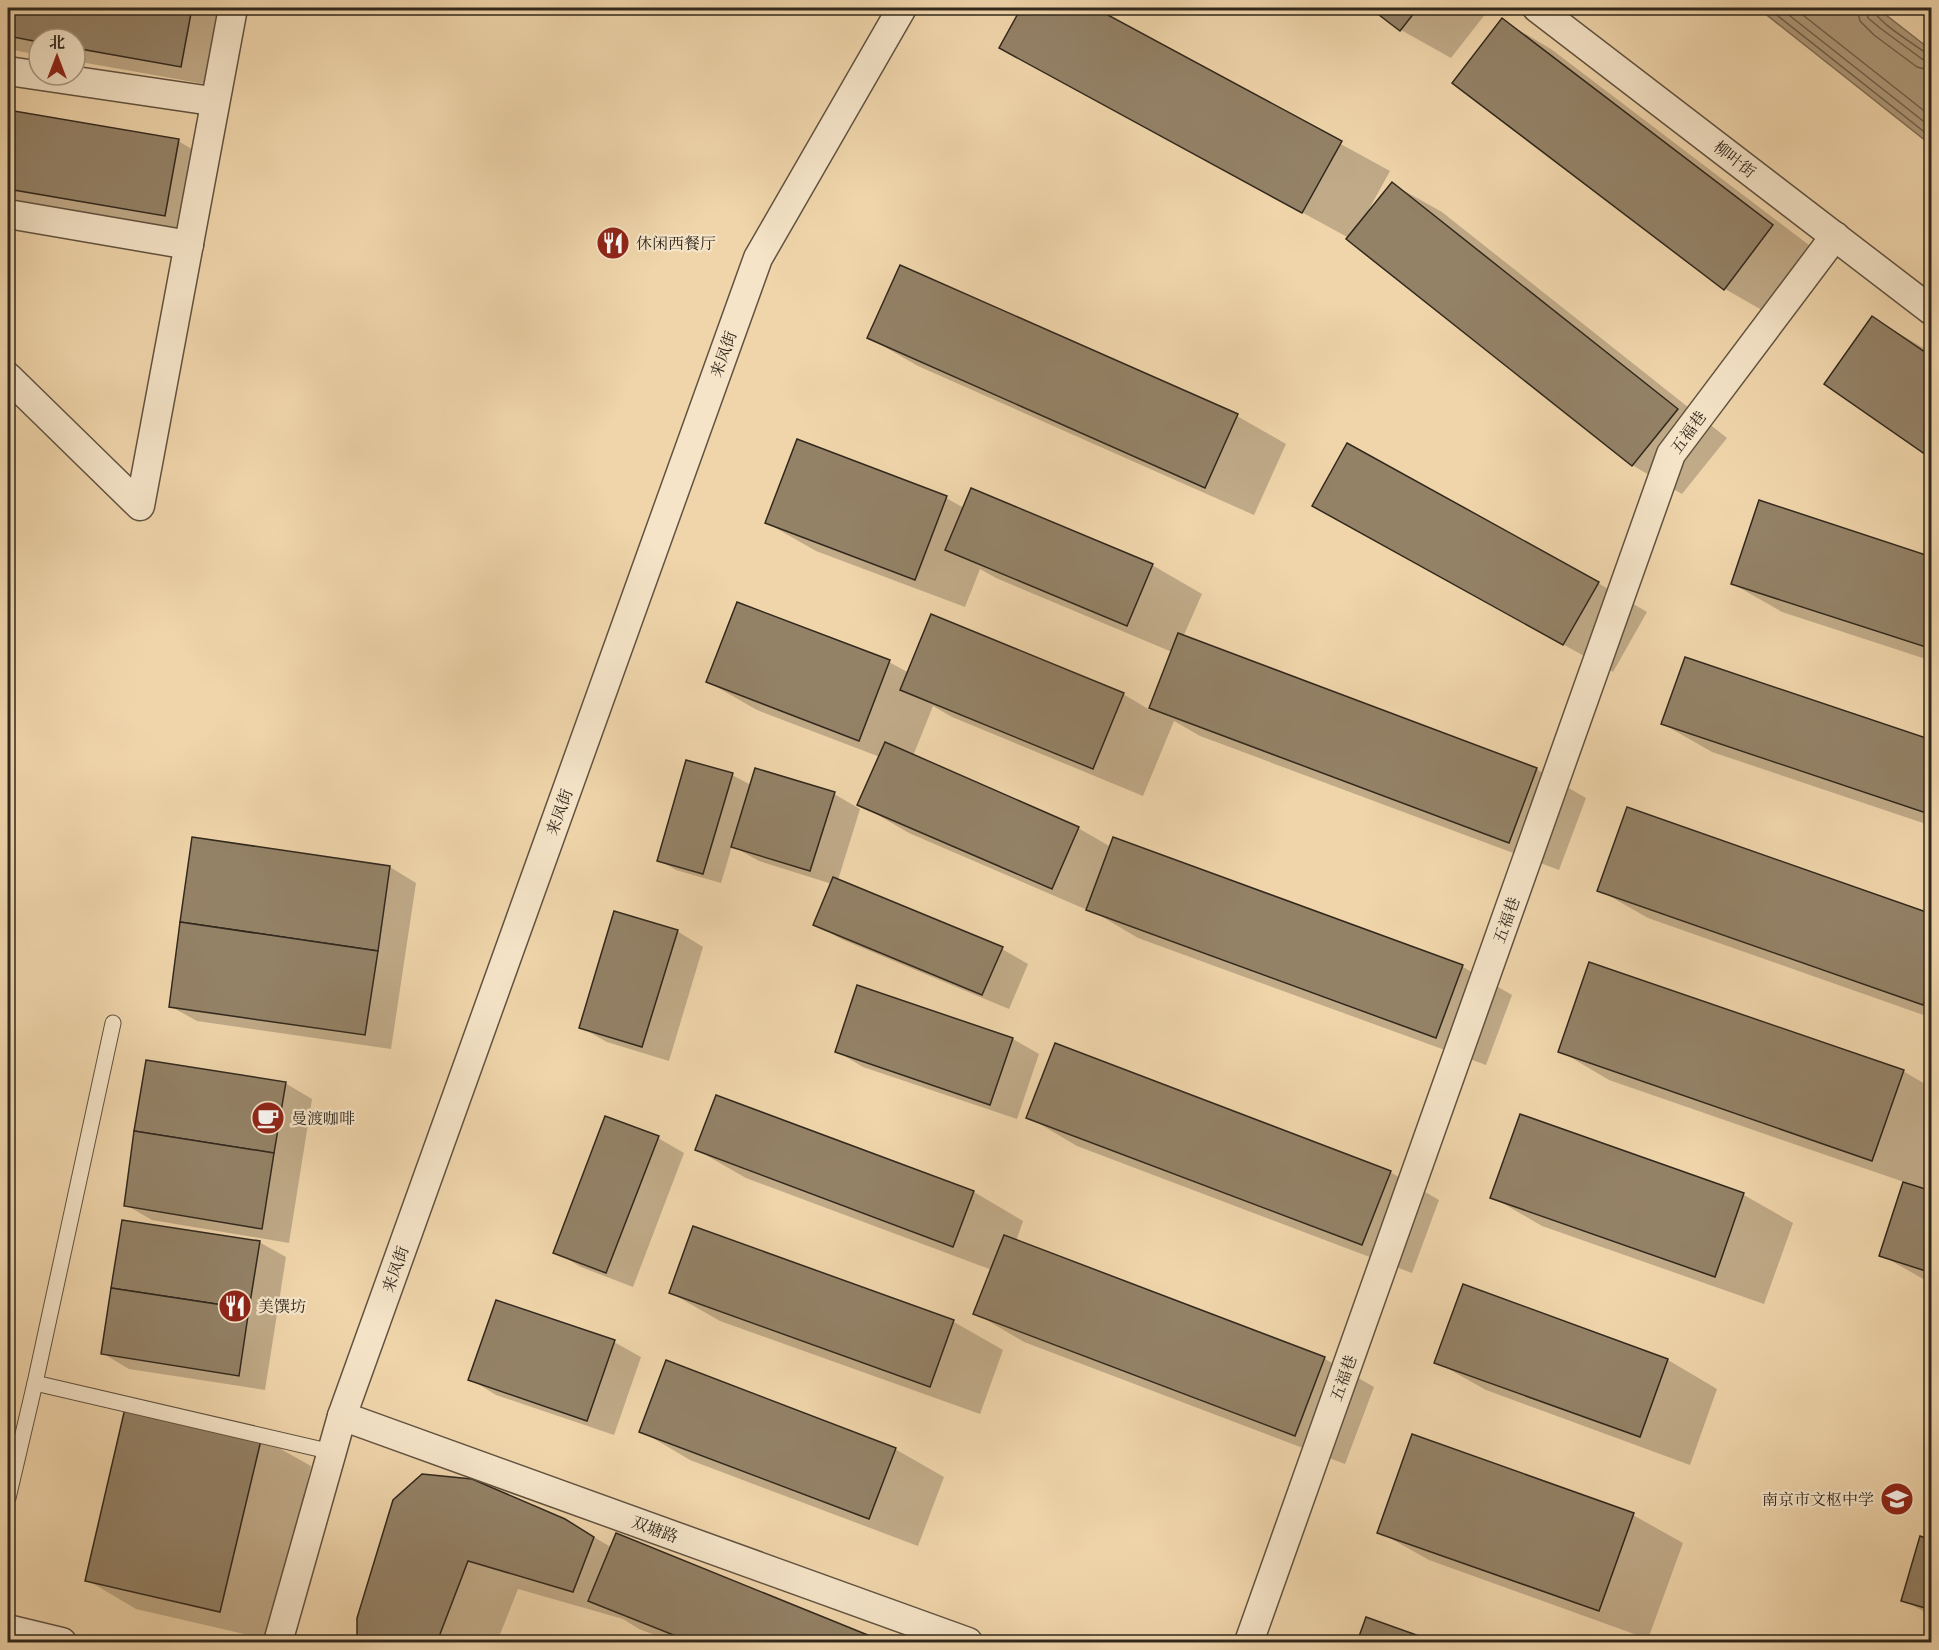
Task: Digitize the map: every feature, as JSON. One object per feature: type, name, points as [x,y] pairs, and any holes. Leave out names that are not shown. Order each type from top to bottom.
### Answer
[{"type":"street","points":[[8,377],[140,506],[233,8]]},
{"type":"street","name":"来凤街","points":[[279,1642],[342,1416],[758,258],[902,8]]},
{"type":"street","name":"柳叶街","points":[[1537,8],[1932,312]]},
{"type":"street","points":[[8,71],[205,100]]},
{"type":"street","points":[[8,213],[189,245]]},
{"type":"street","name":"五福巷","points":[[1249,1642],[1671,454],[1835,236]]},
{"type":"street","name":"双塘路","points":[[342,1416],[968,1642]]},
{"type":"street","points":[[8,1629],[62,1642]]},
{"type":"lane","points":[[8,1498],[113,1023]]},
{"type":"lane","points":[[35,1383],[332,1452]]},
{"type":"water","points":[[1758,8],[1877,8],[1931,50],[1931,145]]},
{"type":"building","points":[[8,8],[192,8],[181,67],[87,50],[87,27],[27,27],[27,40],[8,36]]},
{"type":"building","points":[[1021,8],[1095,8],[1342,141],[1302,213],[999,48]]},
{"type":"building","points":[[1370,8],[1418,8],[1400,31]]},
{"type":"building","points":[[1502,18],[1773,225],[1724,290],[1452,83]]},
{"type":"building","points":[[8,110],[179,139],[165,216],[8,189]]},
{"type":"building","points":[[1392,182],[1678,409],[1632,466],[1346,239]]},
{"type":"building","points":[[900,265],[1238,414],[1205,488],[867,338]]},
{"type":"building","points":[[1872,316],[1932,357],[1932,459],[1824,384]]},
{"type":"building","points":[[797,439],[947,496],[915,580],[765,523]]},
{"type":"building","points":[[1347,443],[1599,582],[1563,645],[1312,506]]},
{"type":"building","points":[[971,488],[1153,564],[1127,626],[945,550]]},
{"type":"building","points":[[1759,500],[1932,557],[1932,649],[1731,584]]},
{"type":"building","points":[[737,602],[890,660],[859,741],[706,682]]},
{"type":"building","points":[[931,614],[1124,693],[1093,769],[900,690]]},
{"type":"building","points":[[1178,633],[1537,768],[1509,843],[1149,708]]},
{"type":"building","points":[[1685,657],[1932,740],[1932,815],[1661,724]]},
{"type":"building","points":[[885,742],[1079,827],[1052,889],[857,805]]},
{"type":"building","points":[[686,760],[733,773],[703,874],[657,861]]},
{"type":"building","points":[[755,768],[835,792],[810,871],[731,847]]},
{"type":"building","points":[[1627,807],[1932,914],[1932,980],[1923,1005],[1597,891]]},
{"type":"building","points":[[192,837],[390,866],[378,951],[180,922]]},
{"type":"building","points":[[1113,837],[1463,965],[1436,1038],[1086,910]]},
{"type":"building","points":[[833,877],[1003,947],[982,995],[813,925]]},
{"type":"building","points":[[614,911],[678,930],[642,1047],[579,1028]]},
{"type":"building","points":[[180,922],[378,951],[365,1035],[169,1007]]},
{"type":"building","points":[[1589,962],[1904,1070],[1872,1161],[1558,1052]]},
{"type":"building","points":[[857,985],[1013,1038],[990,1105],[835,1052]]},
{"type":"building","points":[[1055,1043],[1391,1171],[1362,1245],[1026,1118]]},
{"type":"building","points":[[146,1060],[286,1082],[274,1153],[134,1131]]},
{"type":"building","points":[[716,1095],[974,1191],[953,1247],[695,1150]]},
{"type":"building","points":[[1520,1114],[1744,1193],[1715,1277],[1490,1198]]},
{"type":"building","points":[[605,1116],[659,1136],[606,1273],[553,1253]]},
{"type":"building","points":[[134,1131],[274,1153],[262,1229],[124,1206]]},
{"type":"building","points":[[1903,1182],[1932,1191],[1932,1273],[1879,1256]]},
{"type":"building","points":[[122,1220],[260,1241],[249,1309],[111,1288]]},
{"type":"building","points":[[693,1226],[954,1320],[930,1387],[669,1293]]},
{"type":"building","points":[[1004,1235],[1325,1357],[1295,1436],[973,1314]]},
{"type":"building","points":[[1463,1284],[1668,1359],[1640,1437],[1434,1363]]},
{"type":"building","points":[[111,1288],[249,1309],[239,1376],[101,1354]]},
{"type":"building","points":[[496,1300],[615,1340],[587,1421],[468,1380]]},
{"type":"building","points":[[666,1360],[896,1448],[869,1519],[639,1432]]},
{"type":"building","points":[[126,1404],[262,1436],[220,1612],[85,1581]]},
{"type":"building","points":[[1412,1434],[1634,1513],[1599,1611],[1377,1533]]},
{"type":"building","points":[[422,1474],[472,1479],[565,1519],[594,1537],[573,1592],[468,1561],[437,1642],[357,1642],[357,1618],[393,1500]]},
{"type":"building","points":[[616,1533],[885,1642],[691,1642],[588,1601]]},
{"type":"building","points":[[1920,1536],[1932,1540],[1932,1610],[1901,1601]]},
{"type":"building","points":[[1366,1617],[1436,1642],[1357,1642]]},
{"type":"place","name":"休闲西餐厅","points":[[613,243]]},
{"type":"place","name":"曼渡咖啡","points":[[268,1118]]},
{"type":"place","name":"美馔坊","points":[[235,1306]]},
{"type":"place","name":"南京市文枢中学","points":[[1897,1499]]}]
